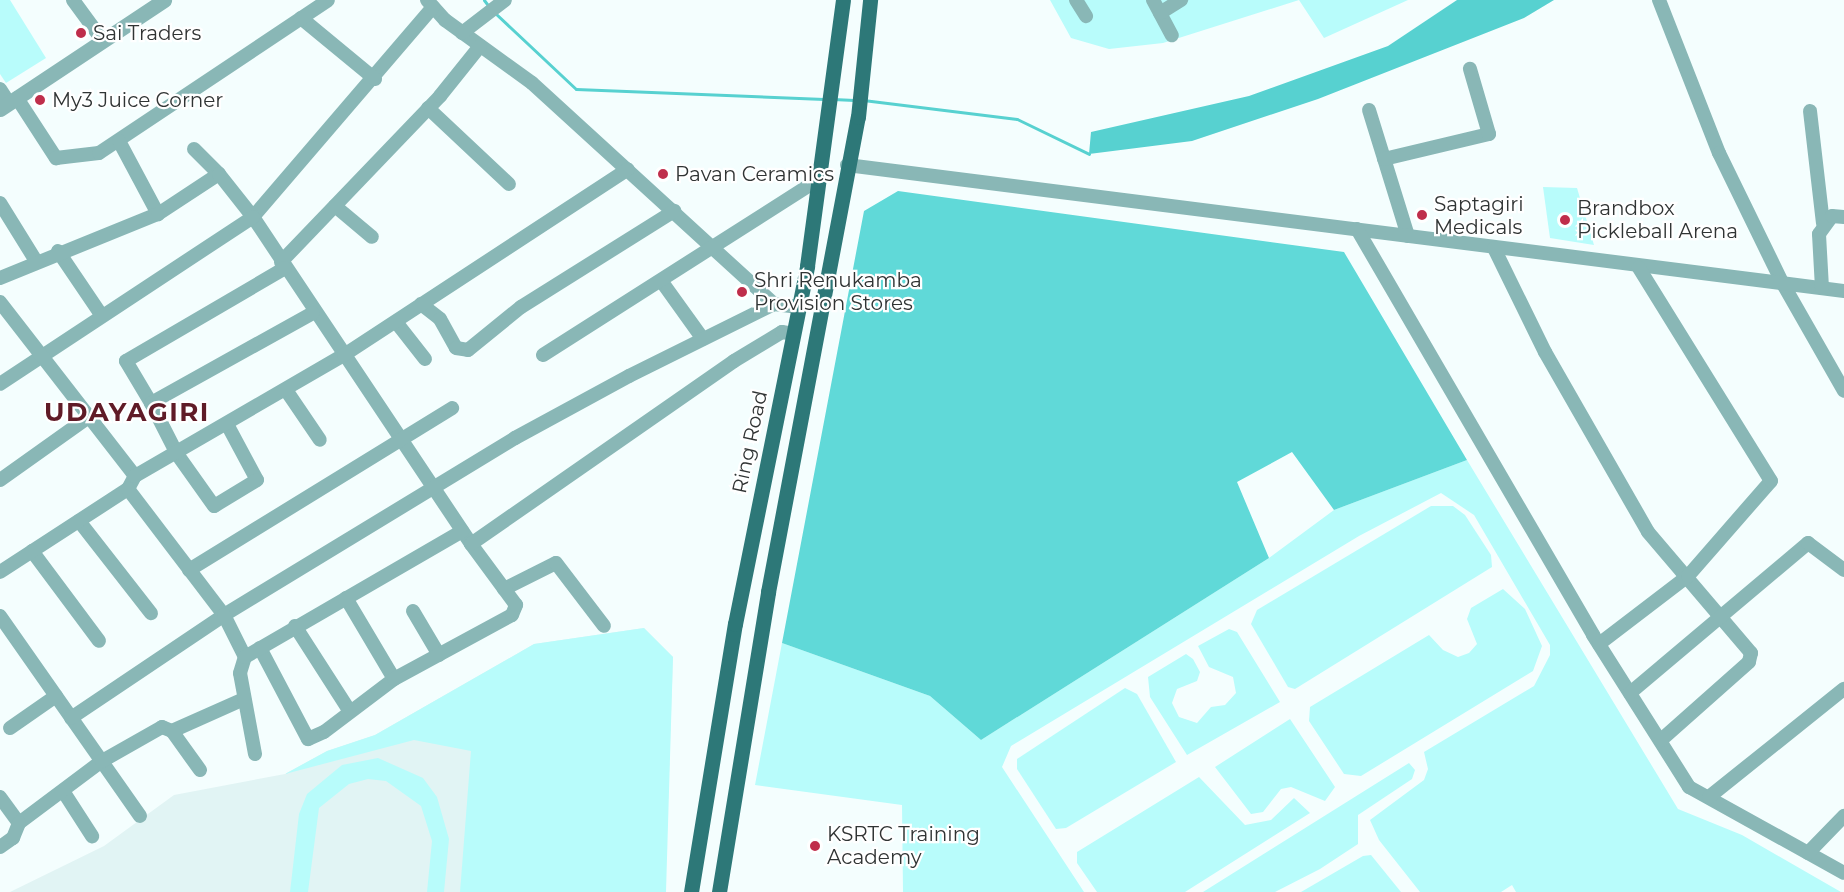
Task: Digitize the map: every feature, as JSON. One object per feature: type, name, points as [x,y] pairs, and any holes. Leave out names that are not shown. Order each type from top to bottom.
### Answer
[{"type":"main road","name":"Ring Road","points":[[691,892],[735,624],[794,334],[824,162],[843,0]]},
{"type":"main road","points":[[719,892],[847,165],[858,117],[870,0]]},
{"type":"main road","points":[[824,162],[847,165]]},
{"type":"street","points":[[73,0],[103,41]]},
{"type":"street","points":[[0,89],[9,104],[56,158],[99,153],[328,0]]},
{"type":"street","points":[[1076,0],[1086,16]]},
{"type":"street","points":[[1172,35],[1156,6],[1181,0]]},
{"type":"street","points":[[1659,0],[1719,153],[1783,284],[1844,391]]},
{"type":"street","points":[[9,104],[161,1]]},
{"type":"street","points":[[462,33],[502,2]]},
{"type":"street","points":[[0,384],[253,217],[375,80],[430,4],[462,33],[532,83],[774,304]]},
{"type":"street","points":[[301,18],[375,80]]},
{"type":"street","points":[[228,426],[257,480],[218,506],[210,504],[177,454],[126,361],[283,265],[335,206],[428,108],[480,45]]},
{"type":"street","points":[[1384,159],[1489,134],[1470,69]]},
{"type":"street","points":[[428,108],[509,184]]},
{"type":"street","points":[[1369,110],[1408,236]]},
{"type":"street","points":[[1810,111],[1823,223],[1822,288]]},
{"type":"street","points":[[118,141],[158,214]]},
{"type":"street","points":[[194,149],[219,174],[253,217],[313,313],[405,440],[462,531],[516,605],[512,615],[394,679],[308,739],[260,648]]},
{"type":"street","points":[[847,165],[1357,229],[1639,268],[1844,291]]},
{"type":"street","points":[[0,572],[128,489],[135,476],[228,426],[344,355],[628,169]]},
{"type":"street","points":[[0,279],[58,251],[158,214],[219,174]]},
{"type":"street","points":[[543,355],[662,282],[821,178]]},
{"type":"street","points":[[0,203],[36,261]]},
{"type":"street","points":[[335,206],[372,237]]},
{"type":"street","points":[[421,304],[441,319],[456,348],[468,350],[521,307],[674,211]]},
{"type":"street","points":[[1823,223],[1832,216],[1844,217]]},
{"type":"street","points":[[1357,229],[1599,644],[1689,787],[1844,873]]},
{"type":"street","points":[[1494,248],[1545,352],[1648,532],[1724,615],[1752,658],[1661,740]]},
{"type":"street","points":[[58,251],[102,316]]},
{"type":"street","points":[[1599,644],[1688,576],[1771,481],[1639,268]]},
{"type":"street","points":[[662,282],[703,339]]},
{"type":"street","points":[[0,302],[90,417],[119,462],[135,476]]},
{"type":"street","points":[[71,718],[224,615],[435,489],[515,438],[774,304],[799,307]]},
{"type":"street","points":[[151,403],[313,313]]},
{"type":"street","points":[[396,322],[425,359]]},
{"type":"street","points":[[471,544],[734,360],[782,332],[794,334]]},
{"type":"street","points":[[286,390],[320,440]]},
{"type":"street","points":[[189,570],[405,440],[452,408]]},
{"type":"street","points":[[0,480],[90,417]]},
{"type":"street","points":[[128,489],[224,615],[245,657]]},
{"type":"street","points":[[79,521],[151,614]]},
{"type":"street","points":[[255,754],[240,673],[245,657],[462,531]]},
{"type":"street","points":[[1630,693],[1808,543],[1844,570]]},
{"type":"street","points":[[32,551],[99,641]]},
{"type":"street","points":[[504,589],[555,563],[604,626]]},
{"type":"street","points":[[346,598],[394,679]]},
{"type":"street","points":[[412,611],[439,655]]},
{"type":"street","points":[[0,617],[140,816]]},
{"type":"street","points":[[296,627],[349,710]]},
{"type":"street","points":[[1709,797],[1844,689]]},
{"type":"street","points":[[10,728],[56,696]]},
{"type":"street","points":[[172,731],[244,699]]},
{"type":"street","points":[[0,847],[13,838],[19,823],[102,761],[162,727],[172,731],[200,770]]},
{"type":"street","points":[[63,791],[92,836]]},
{"type":"street","points":[[0,797],[19,823]]},
{"type":"street","points":[[1808,853],[1844,816]]},
{"type":"shaded area","points":[[0,0],[10,0],[46,58],[6,83],[0,74]]},
{"type":"shaded area","points":[[1050,0],[1299,0],[1163,43],[1109,49],[1071,38]]},
{"type":"shaded area","points":[[1299,0],[1408,0],[1324,38]]},
{"type":"shaded area","points":[[1457,0],[1554,0],[1524,18],[1318,99],[1192,141],[1089,154],[1091,132],[1249,96],[1388,46]]},
{"type":"shaded area","points":[[1543,187],[1577,188],[1594,245],[1550,238]]},
{"type":"shaded area","points":[[898,191],[1344,252],[1467,460],[1334,510],[1292,452],[1237,482],[1269,558],[981,740],[930,696],[782,643],[864,211]]},
{"type":"shaded area","points":[[1467,460],[1678,809],[1742,835],[1841,892],[1516,892],[1512,885],[1501,892],[1420,892],[1379,840],[1370,820],[1424,780],[1428,769],[1424,752],[1534,686],[1550,655],[1550,645],[1474,515],[1441,493],[1359,536],[1011,746],[1002,767],[1084,892],[903,892],[902,805],[755,785],[782,643],[930,696],[981,740],[1269,558],[1334,510]]},
{"type":"shaded area","points":[[1431,506],[1453,506],[1465,515],[1491,555],[1492,567],[1295,689],[1288,687],[1251,624],[1257,610]]},
{"type":"shaded area","points":[[1503,589],[1525,609],[1542,646],[1533,671],[1361,776],[1344,774],[1309,721],[1310,707],[1429,635],[1443,650],[1458,657],[1469,653],[1477,644],[1467,619],[1471,608]]},
{"type":"shaded area","points":[[644,628],[673,657],[665,892],[10,892],[104,846],[174,795],[285,774],[327,751],[375,735],[534,644]]},
{"type":"shaded area","points":[[644,628],[673,657],[666,892],[460,892],[471,751],[414,740],[285,774],[327,751],[375,735],[534,644]]},
{"type":"shaded area","points":[[1229,629],[1237,632],[1280,702],[1187,755],[1150,697],[1148,677],[1186,654],[1193,659],[1200,672],[1197,681],[1177,689],[1172,703],[1179,717],[1197,723],[1211,707],[1225,705],[1236,693],[1233,677],[1209,667],[1198,646]]},
{"type":"shaded area","points":[[1125,688],[1137,694],[1176,762],[1066,828],[1056,829],[1017,769],[1017,759]]},
{"type":"shaded area","points":[[1290,719],[1335,787],[1325,801],[1291,787],[1281,789],[1263,812],[1251,814],[1215,767]]},
{"type":"shaded area","points":[[378,758],[423,778],[437,797],[449,839],[444,892],[427,892],[432,841],[421,806],[386,781],[368,779],[349,784],[319,808],[308,892],[290,892],[299,814],[307,794],[342,765]]},
{"type":"shaded area","points":[[1409,763],[1415,770],[1412,779],[1358,815],[1358,844],[1320,869],[1275,892],[1203,892]]},
{"type":"shaded area","points":[[1199,777],[1245,825],[1271,820],[1294,798],[1310,813],[1185,892],[1097,892],[1077,863],[1077,852]]},
{"type":"shaded area","points":[[1371,855],[1401,892],[1301,892],[1363,856]]},
{"type":"waterway","points":[[484,0],[490,8]]},
{"type":"waterway","points":[[495,13],[576,89],[824,99]]},
{"type":"waterway","points":[[833,99],[854,100]]},
{"type":"waterway","points":[[863,100],[1017,119],[1089,154]]},
{"type":"place","name":"Sai Traders","points":[[81,33]]},
{"type":"place","name":"My3 Juice Corner","points":[[40,100]]},
{"type":"place","name":"Pavan Ceramics","points":[[663,174]]},
{"type":"place","name":"Saptagiri Medicals","points":[[1422,215]]},
{"type":"place","name":"Brandbox Pickleball Arena","points":[[1565,220]]},
{"type":"place","name":"Shri Renukamba Provision Stores","points":[[742,292]]},
{"type":"place","name":"KSRTC Training Academy","points":[[815,846]]},
{"type":"district","name":"UDAYAGIRI","points":[[127,413]]}]
